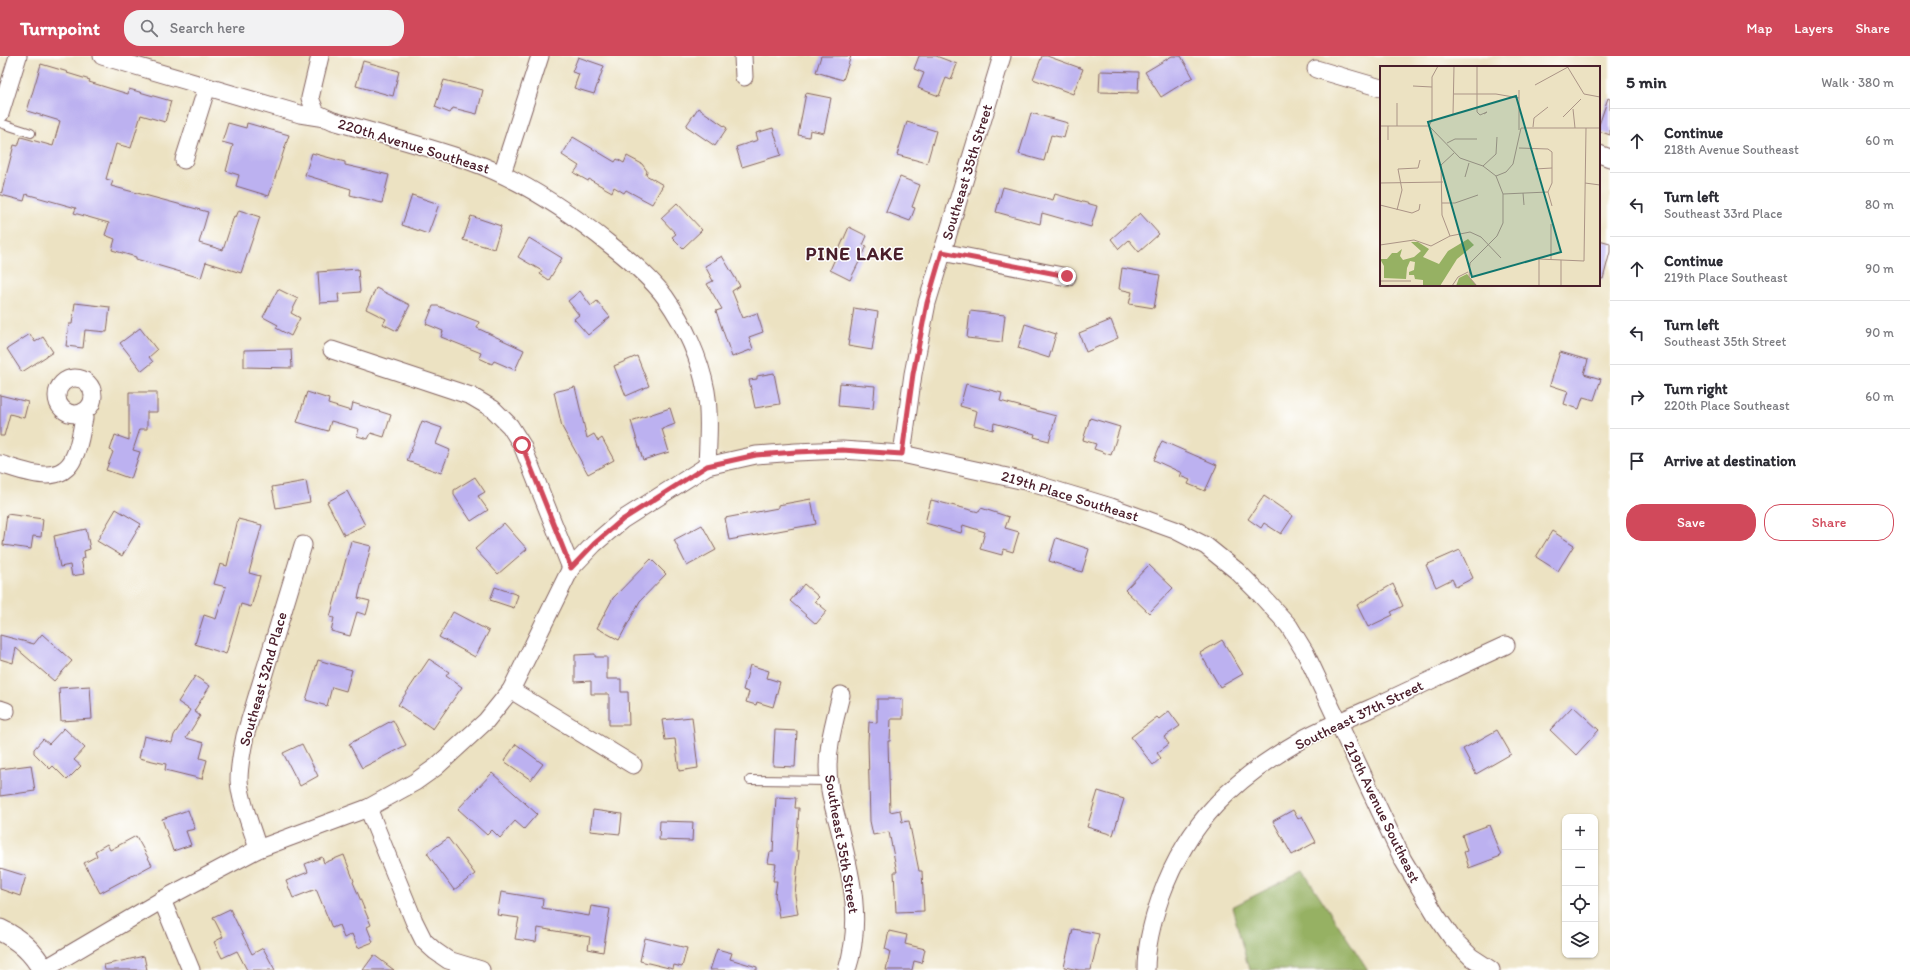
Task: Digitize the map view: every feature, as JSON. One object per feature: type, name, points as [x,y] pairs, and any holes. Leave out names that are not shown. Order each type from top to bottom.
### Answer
[{"type":"street","points":[[0,114],[18,56]]},
{"type":"street","name":"220th Avenue Southeast","points":[[102,56],[300,114],[325,118],[472,162],[502,174],[523,185],[586,226],[637,266],[665,297],[683,326],[696,358],[706,391],[708,424],[707,466]]},
{"type":"street","name":"220th Avenue Southeast","points":[[320,56],[310,98],[316,113],[325,118]]},
{"type":"street","points":[[502,174],[540,56]]},
{"type":"street","points":[[743,56],[744,77]]},
{"type":"street","name":"Southeast 35th Street","points":[[902,454],[913,374],[927,303],[1002,56]]},
{"type":"street","points":[[1316,69],[1380,88]]},
{"type":"street","points":[[184,160],[208,87]]},
{"type":"street","points":[[1600,154],[1610,158]]},
{"type":"street","points":[[942,252],[1067,276]]},
{"type":"street","points":[[332,350],[471,396],[493,409],[510,426],[522,445],[571,568]]},
{"type":"street","points":[[0,464],[36,475],[49,476],[61,472],[70,466],[75,457],[84,418],[83,412]]},
{"type":"street","name":"219th Place Southeast","points":[[258,849],[368,808],[415,782],[436,767],[486,721],[511,690],[571,568],[594,544],[622,520],[707,466],[756,455],[842,450],[902,454],[1025,481],[1111,507],[1176,530],[1206,546],[1237,571],[1261,595],[1288,626],[1306,654],[1339,723]]},
{"type":"street","name":"Southeast 32nd Place","points":[[258,849],[240,786],[241,755],[245,736],[303,545]]},
{"type":"street","name":"Southeast 37th Street","points":[[1146,970],[1152,930],[1169,874],[1184,845],[1202,819],[1224,795],[1249,774],[1304,739],[1506,645]]},
{"type":"street","points":[[511,690],[633,765]]},
{"type":"street","name":"Southeast 35th Street","points":[[841,695],[831,734],[828,781],[853,890],[856,913],[855,938],[847,970]]},
{"type":"street","name":"219th Avenue Southeast","points":[[1339,723],[1403,860],[1436,916],[1452,938],[1471,957],[1491,970]]},
{"type":"street","points":[[368,808],[414,921],[424,940],[435,951],[448,960],[482,970]]},
{"type":"street","points":[[0,930],[23,943],[35,956],[43,970],[162,900],[258,849]]},
{"type":"street","points":[[162,900],[191,970]]},
{"type":"lane","points":[[0,123],[31,133]]},
{"type":"lane","points":[[750,780],[828,781]]},
{"type":"green space","points":[[1303,871],[1368,970],[1249,970],[1232,907]]},
{"type":"building","points":[[821,56],[851,56],[843,80],[816,72]]},
{"type":"building","points":[[919,56],[936,56],[957,64],[951,80],[946,78],[939,96],[918,88],[924,73],[914,69]]},
{"type":"building","points":[[1042,56],[1047,56],[1083,69],[1073,94],[1033,79]]},
{"type":"building","points":[[1172,56],[1181,56],[1193,77],[1161,97],[1145,72]]},
{"type":"building","points":[[578,57],[604,66],[594,94],[574,88],[579,74],[572,72]]},
{"type":"building","points":[[363,61],[399,71],[393,96],[356,86]]},
{"type":"building","points":[[41,64],[90,80],[89,82],[128,94],[129,89],[171,101],[165,122],[141,115],[131,148],[116,144],[106,179],[113,181],[111,186],[208,212],[199,243],[223,250],[234,216],[236,217],[239,210],[260,217],[241,273],[206,262],[201,278],[136,259],[136,257],[112,250],[115,239],[105,235],[109,223],[74,213],[76,208],[26,194],[24,201],[1,195],[14,145],[18,146],[21,137],[53,146],[60,121],[27,111]]},
{"type":"building","points":[[1100,71],[1139,72],[1138,93],[1099,92]]},
{"type":"building","points":[[444,80],[483,90],[477,114],[453,108],[450,113],[435,107]]},
{"type":"building","points":[[806,93],[831,98],[824,133],[810,130],[809,137],[798,135]]},
{"type":"building","points":[[1608,98],[1610,99],[1610,135],[1600,131],[1600,122]]},
{"type":"building","points":[[698,108],[727,128],[715,146],[686,126]]},
{"type":"building","points":[[1031,113],[1068,123],[1064,138],[1051,135],[1044,161],[1019,154]]},
{"type":"building","points":[[907,122],[936,131],[927,163],[897,155]]},
{"type":"building","points":[[228,123],[246,128],[247,123],[289,135],[269,196],[236,186],[239,175],[226,171],[233,145],[222,142]]},
{"type":"building","points":[[773,128],[781,155],[742,167],[736,147],[758,140],[756,133]]},
{"type":"building","points":[[573,137],[615,162],[617,159],[624,163],[627,156],[642,164],[647,171],[646,175],[663,185],[652,204],[626,190],[624,193],[614,187],[612,192],[589,179],[588,181],[574,173],[579,166],[562,155]]},
{"type":"building","points":[[312,153],[345,162],[345,165],[389,175],[382,203],[350,195],[351,189],[305,175]]},
{"type":"building","points":[[900,177],[920,185],[912,207],[915,208],[910,221],[886,212]]},
{"type":"building","points":[[1003,187],[1053,200],[1055,194],[1097,206],[1091,227],[1042,213],[1040,224],[996,212]]},
{"type":"building","points":[[412,195],[439,204],[428,234],[402,225]]},
{"type":"building","points":[[677,203],[702,230],[683,248],[672,237],[676,234],[661,218]]},
{"type":"building","points":[[1140,213],[1159,234],[1139,252],[1129,240],[1119,249],[1111,239]]},
{"type":"building","points":[[471,216],[501,226],[494,249],[463,240]]},
{"type":"building","points":[[849,227],[867,236],[863,245],[867,246],[850,280],[830,270]]},
{"type":"building","points":[[529,238],[562,258],[549,280],[540,274],[542,271],[518,257]]},
{"type":"building","points":[[1600,240],[1610,243],[1610,252],[1603,279],[1600,278]]},
{"type":"building","points":[[722,256],[740,286],[732,291],[743,318],[757,313],[763,332],[749,337],[753,349],[732,357],[716,311],[722,309],[707,284],[713,281],[705,266]]},
{"type":"building","points":[[1122,268],[1160,275],[1154,308],[1129,304],[1132,292],[1119,289]]},
{"type":"building","points":[[358,269],[360,292],[338,294],[339,302],[320,303],[318,272]]},
{"type":"building","points":[[376,288],[410,305],[397,331],[383,324],[386,319],[366,309]]},
{"type":"building","points":[[278,289],[298,299],[291,313],[300,318],[291,336],[276,328],[278,325],[263,317]]},
{"type":"building","points":[[580,291],[591,306],[597,301],[610,317],[588,335],[574,319],[579,315],[568,301]]},
{"type":"building","points":[[75,303],[110,307],[107,332],[85,330],[83,348],[66,346],[69,324],[72,324]]},
{"type":"building","points":[[433,306],[438,306],[479,322],[477,328],[524,350],[515,370],[494,361],[492,364],[479,358],[481,353],[441,337],[443,331],[426,324]]},
{"type":"building","points":[[854,308],[878,312],[872,350],[848,346]]},
{"type":"building","points":[[970,311],[1005,315],[1002,342],[967,338]]},
{"type":"building","points":[[1111,320],[1118,338],[1086,352],[1079,333]]},
{"type":"building","points":[[1025,324],[1056,334],[1049,358],[1018,348]]},
{"type":"building","points":[[140,328],[157,350],[149,357],[153,362],[142,371],[120,343]]},
{"type":"building","points":[[30,334],[35,342],[43,337],[53,352],[22,372],[7,349]]},
{"type":"building","points":[[291,349],[292,368],[244,367],[244,350]]},
{"type":"building","points":[[1560,352],[1588,360],[1584,374],[1601,379],[1594,400],[1583,397],[1579,409],[1564,404],[1568,391],[1550,385]]},
{"type":"building","points":[[637,356],[649,386],[626,396],[614,366]]},
{"type":"building","points":[[774,373],[780,404],[755,408],[749,380],[757,379],[757,376]]},
{"type":"building","points":[[840,383],[875,386],[873,409],[838,406]]},
{"type":"building","points":[[966,384],[1002,393],[1000,401],[1056,416],[1049,441],[1034,437],[1035,434],[994,423],[993,430],[974,425],[977,411],[960,406]]},
{"type":"building","points":[[575,387],[587,438],[594,434],[598,441],[602,438],[614,460],[588,474],[562,427],[554,392]]},
{"type":"building","points":[[129,392],[157,392],[157,412],[147,412],[147,429],[140,429],[133,450],[140,452],[131,479],[106,470],[113,452],[110,450],[115,435],[129,440]]},
{"type":"building","points":[[307,392],[329,399],[328,404],[351,411],[353,403],[391,415],[384,437],[371,433],[368,439],[357,436],[359,429],[331,421],[328,431],[297,422]]},
{"type":"building","points":[[0,395],[28,402],[24,418],[10,414],[4,436],[0,436]]},
{"type":"building","points":[[670,408],[675,424],[662,429],[669,452],[643,460],[631,421]]},
{"type":"building","points":[[1090,418],[1120,427],[1111,455],[1094,449],[1096,444],[1083,440]]},
{"type":"building","points":[[422,421],[442,428],[436,444],[450,450],[441,473],[407,461]]},
{"type":"building","points":[[1162,441],[1217,465],[1205,491],[1188,484],[1190,480],[1180,476],[1182,473],[1154,460]]},
{"type":"building","points":[[475,477],[485,492],[478,496],[488,510],[471,521],[454,495],[454,490]]},
{"type":"building","points":[[306,481],[310,502],[276,508],[272,487]]},
{"type":"building","points":[[347,491],[365,525],[344,535],[327,502]]},
{"type":"building","points":[[1264,496],[1293,516],[1281,534],[1264,523],[1261,528],[1248,519]]},
{"type":"building","points":[[811,499],[816,524],[729,540],[725,518],[778,508],[778,505]]},
{"type":"building","points":[[931,500],[979,512],[981,508],[1009,517],[1005,528],[1019,532],[1013,552],[1003,549],[1002,555],[980,549],[985,532],[963,525],[961,533],[925,523]]},
{"type":"building","points":[[116,509],[141,524],[122,556],[97,541]]},
{"type":"building","points":[[7,514],[43,519],[41,537],[33,536],[31,549],[3,545]]},
{"type":"building","points":[[238,519],[262,525],[249,573],[260,576],[251,607],[241,604],[226,654],[195,644],[204,615],[216,619],[226,587],[214,584],[220,564],[227,566]]},
{"type":"building","points":[[504,523],[527,549],[498,574],[475,549]]},
{"type":"building","points":[[702,525],[716,550],[687,566],[674,540]]},
{"type":"building","points":[[86,529],[90,549],[84,551],[85,558],[81,559],[84,574],[72,576],[70,565],[60,567],[54,536]]},
{"type":"building","points":[[1552,531],[1574,545],[1558,571],[1536,557]]},
{"type":"building","points":[[1056,538],[1089,549],[1082,572],[1049,561]]},
{"type":"building","points":[[351,541],[371,546],[358,598],[370,601],[366,615],[357,612],[350,636],[331,631],[334,618],[330,617]]},
{"type":"building","points":[[1460,550],[1473,578],[1456,587],[1452,579],[1436,587],[1426,565]]},
{"type":"building","points":[[651,559],[666,574],[640,601],[619,640],[597,628],[613,598]]},
{"type":"building","points":[[1149,565],[1173,588],[1149,613],[1125,590]]},
{"type":"building","points":[[804,584],[819,597],[815,601],[827,611],[816,624],[790,601]]},
{"type":"building","points":[[1393,584],[1403,606],[1391,612],[1393,615],[1368,627],[1357,605]]},
{"type":"building","points":[[495,587],[518,595],[514,608],[490,600]]},
{"type":"building","points":[[453,612],[489,631],[475,657],[439,637]]},
{"type":"building","points":[[42,634],[72,661],[54,681],[16,648],[13,663],[0,659],[0,635],[34,644]]},
{"type":"building","points":[[1222,640],[1243,674],[1220,687],[1200,653]]},
{"type":"building","points":[[595,654],[595,657],[607,657],[607,679],[621,679],[621,692],[628,692],[629,725],[609,725],[609,694],[591,694],[591,681],[575,682],[575,655]]},
{"type":"building","points":[[429,659],[449,672],[446,676],[462,687],[433,729],[398,705]]},
{"type":"building","points":[[318,660],[352,670],[346,691],[332,687],[327,706],[306,700]]},
{"type":"building","points":[[750,665],[769,671],[767,678],[780,682],[773,707],[757,702],[756,705],[746,702],[749,692],[743,690]]},
{"type":"building","points":[[195,676],[210,686],[194,711],[200,716],[186,738],[204,743],[200,758],[207,760],[202,779],[165,770],[166,764],[139,758],[144,736],[172,743],[174,735],[190,710],[178,702]]},
{"type":"building","points":[[90,686],[92,719],[61,721],[59,688]]},
{"type":"building","points":[[877,699],[903,699],[903,719],[891,719],[890,741],[888,741],[890,812],[900,810],[902,822],[909,821],[919,871],[922,871],[924,911],[896,912],[894,872],[897,872],[889,832],[873,835],[870,821],[868,742],[869,722],[877,723]]},
{"type":"building","points":[[1573,706],[1599,730],[1576,755],[1550,730]]},
{"type":"building","points":[[1169,711],[1180,726],[1164,737],[1169,744],[1157,753],[1161,758],[1153,765],[1131,737],[1157,717],[1159,719]]},
{"type":"building","points":[[692,717],[698,768],[679,771],[675,739],[665,740],[662,720]]},
{"type":"building","points":[[393,720],[406,745],[362,768],[349,744]]},
{"type":"building","points":[[64,728],[85,748],[74,760],[81,766],[67,780],[53,766],[50,769],[34,753],[34,749],[43,739],[49,744]]},
{"type":"building","points":[[775,730],[797,731],[795,767],[773,766]]},
{"type":"building","points":[[1497,730],[1511,754],[1476,774],[1463,749]]},
{"type":"building","points":[[302,744],[318,776],[300,786],[283,753]]},
{"type":"building","points":[[516,744],[543,764],[531,780],[504,761]]},
{"type":"building","points":[[31,765],[35,791],[0,796],[0,769]]},
{"type":"building","points":[[492,773],[537,814],[524,829],[515,821],[500,838],[492,830],[487,835],[458,809]]},
{"type":"building","points":[[1098,791],[1124,799],[1113,835],[1087,827]]},
{"type":"building","points":[[776,797],[796,798],[795,808],[799,808],[796,851],[799,851],[795,895],[798,914],[779,917],[775,895],[777,881],[773,881],[776,864],[768,863],[770,852],[773,852]]},
{"type":"building","points":[[188,810],[195,829],[186,831],[191,845],[173,851],[162,819]]},
{"type":"building","points":[[593,810],[622,814],[620,834],[590,831]]},
{"type":"building","points":[[1293,810],[1298,819],[1302,816],[1316,842],[1292,855],[1273,821]]},
{"type":"building","points":[[660,821],[693,822],[692,841],[659,840]]},
{"type":"building","points":[[1489,825],[1501,856],[1469,868],[1464,852],[1467,851],[1462,835]]},
{"type":"building","points":[[136,836],[152,865],[100,893],[84,863],[97,856],[95,851],[107,844],[110,850]]},
{"type":"building","points":[[448,838],[475,874],[454,890],[427,853]]},
{"type":"building","points":[[344,855],[354,881],[353,882],[371,925],[367,927],[373,942],[358,948],[352,934],[344,938],[339,925],[332,928],[316,889],[293,898],[286,881],[308,872],[305,864],[322,857],[324,863]]},
{"type":"building","points":[[0,868],[26,876],[20,896],[0,889]]},
{"type":"building","points":[[501,892],[543,899],[542,908],[589,916],[591,906],[610,909],[603,952],[588,949],[590,937],[538,928],[536,942],[515,939],[519,918],[497,915]]},
{"type":"building","points":[[230,909],[252,954],[263,948],[275,970],[247,970],[237,951],[222,958],[214,942],[223,937],[213,917]]},
{"type":"building","points":[[1073,929],[1099,934],[1091,970],[1079,970],[1064,967]]},
{"type":"building","points":[[889,931],[907,935],[905,944],[925,949],[922,963],[914,961],[912,970],[886,970],[890,951],[885,949]]},
{"type":"building","points":[[645,938],[687,948],[682,967],[674,965],[673,969],[640,961]]},
{"type":"building","points":[[717,949],[732,953],[730,959],[757,967],[757,970],[710,970]]},
{"type":"building","points":[[374,955],[394,970],[363,970]]},
{"type":"building","points":[[144,956],[147,970],[105,970],[104,965]]},
{"type":"district","name":"PINE LAKE","points":[[855,253]]},
{"type":"route","points":[[522,445],[571,568],[594,544],[622,520],[707,466],[756,455],[796,452],[842,450],[902,454],[913,374],[927,303],[942,252],[1067,276]]}]
